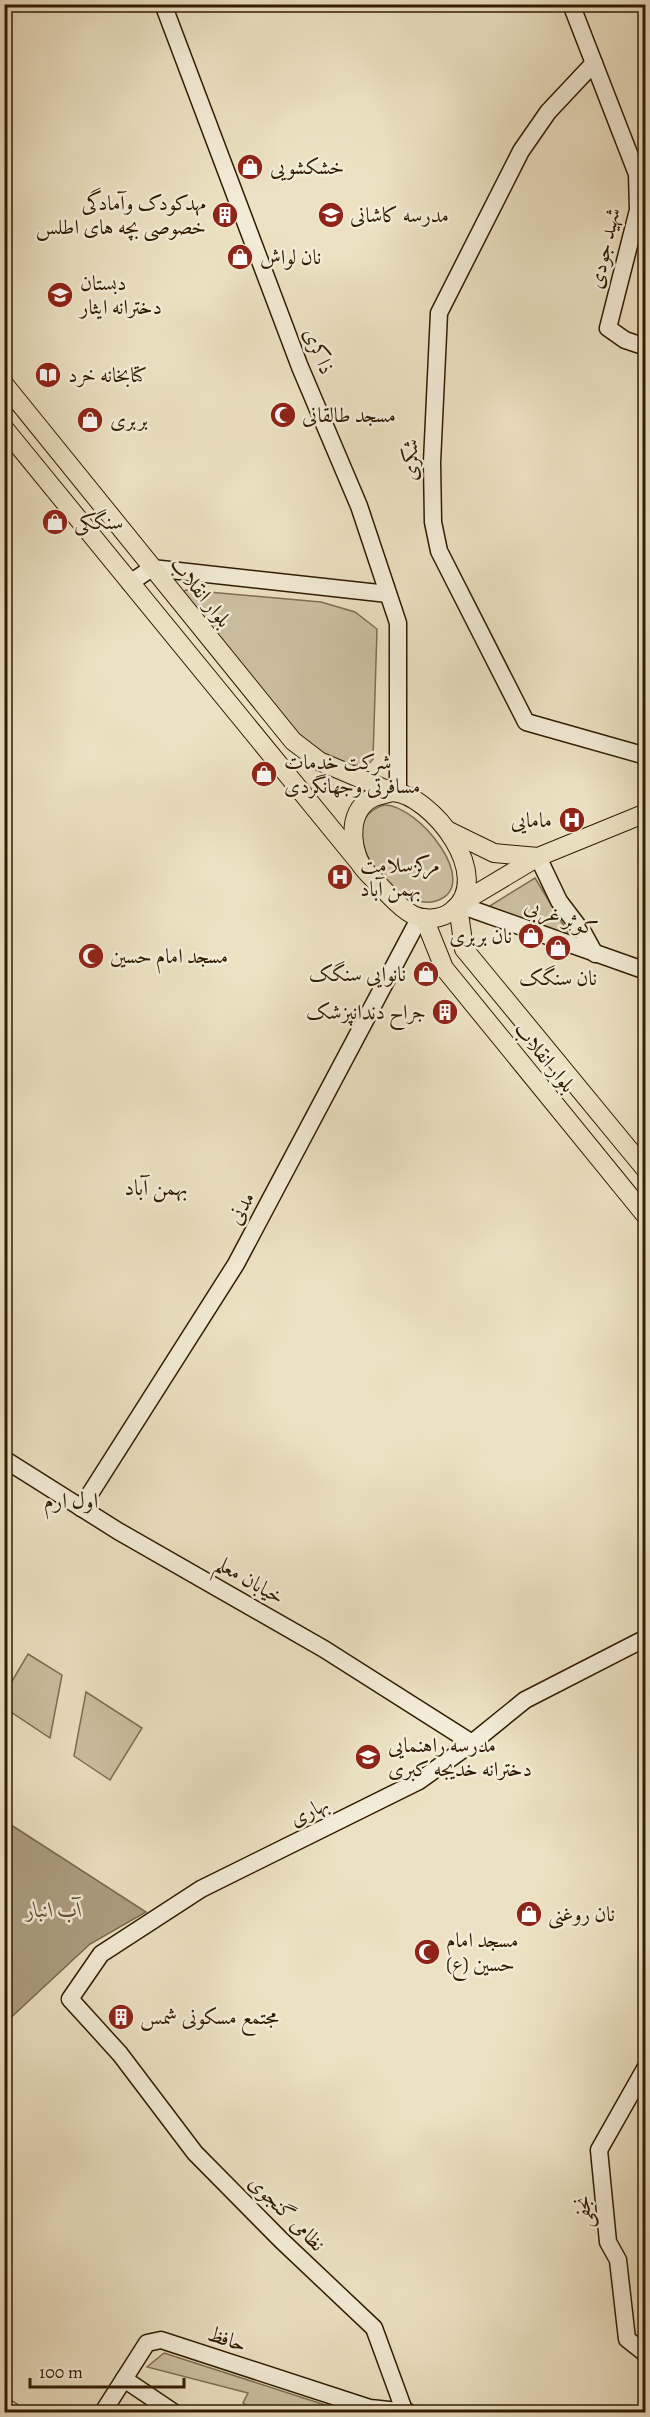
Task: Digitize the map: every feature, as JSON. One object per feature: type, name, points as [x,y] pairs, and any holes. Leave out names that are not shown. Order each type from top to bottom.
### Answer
[{"type":"main road","name":"بلوار انقلاب","points":[[4,384],[293,741],[319,761],[395,792]]},
{"type":"main road","points":[[4,428],[362,866],[403,909],[422,918],[437,918],[449,914],[537,857],[645,813]]},
{"type":"main road","points":[[362,866],[354,845],[353,827],[357,814],[374,797],[395,792],[415,801],[448,831],[494,854],[537,857]]},
{"type":"main road","points":[[448,831],[464,857],[467,875],[460,905]]},
{"type":"main road","name":"بلوار انقلاب","points":[[460,905],[464,949],[645,1170]]},
{"type":"main road","name":"بلوار انقلاب","points":[[422,918],[444,968],[645,1216]]},
{"type":"main road","points":[[4,2407],[12,2412]]},
{"type":"street","name":"ذاکری","points":[[164,4],[300,367],[359,506],[398,623],[395,792]]},
{"type":"street","name":"شهید جودی","points":[[571,4],[637,174],[638,210],[608,328],[625,340],[645,347]]},
{"type":"street","name":"شکری","points":[[594,63],[548,112],[521,151],[439,313],[435,349],[433,522],[439,551],[526,722],[645,756]]},
{"type":"street","points":[[130,583],[152,568],[388,594]]},
{"type":"street","points":[[537,857],[559,901],[584,934],[595,954]]},
{"type":"street","name":"کوثر غربی","points":[[460,905],[645,971]]},
{"type":"street","name":"مدنی","points":[[81,1508],[236,1264],[422,918]]},
{"type":"street","name":"خیابان معلم","points":[[4,1459],[118,1532],[324,1649],[472,1743]]},
{"type":"street","name":"بهاری","points":[[120,2054],[70,1999],[101,1954],[201,1890],[419,1781],[472,1743],[525,1700],[645,1638]]},
{"type":"street","name":"نظامی گنجوی","points":[[120,2054],[195,2153],[281,2240],[374,2328],[405,2412]]},
{"type":"street","name":"نجفی","points":[[645,2067],[599,2150],[608,2242],[618,2260],[627,2339],[645,2354]]},
{"type":"street","name":"حافظ","points":[[103,2412],[147,2343],[160,2340],[370,2408],[405,2412]]},
{"type":"street","points":[[124,2379],[173,2412]]},
{"type":"shaded area","points":[[186,590],[321,602],[355,612],[377,629],[373,759],[367,766],[354,765],[328,756],[301,737],[183,592]]},
{"type":"shaded area","points":[[384,805],[398,808],[413,817],[441,847],[450,864],[453,880],[449,893],[436,901],[420,901],[403,894],[386,881],[373,865],[364,847],[362,830],[368,815]]},
{"type":"shaded area","points":[[535,878],[572,939],[488,907]]},
{"type":"shaded area","points":[[28,1654],[62,1675],[50,1738],[5,1708],[5,1693]]},
{"type":"shaded area","points":[[86,1692],[142,1728],[110,1780],[74,1756]]},
{"type":"shaded area","points":[[164,2353],[347,2412],[303,2412],[290,2408],[287,2412],[257,2412],[243,2403],[248,2393],[147,2367]]},
{"type":"water","name":"آب انبار","points":[[5,1821],[146,1912],[90,1944],[5,2023]]},
{"type":"place","name":"خشکشویی","points":[[250,167]]},
{"type":"place","name":"مهدکودک وآمادگی خصوصی بچه های اطلس","points":[[225,215]]},
{"type":"place","name":"مدرسه کاشانی","points":[[331,215]]},
{"type":"place","name":"نان لواش","points":[[240,257]]},
{"type":"place","name":"دبستان دخترانه ایثار","points":[[60,295]]},
{"type":"place","name":"کتابخانه خرد","points":[[48,375]]},
{"type":"place","name":"مسجد طالقانی","points":[[283,415]]},
{"type":"place","name":"بربری","points":[[90,420]]},
{"type":"place","name":"سنگکی","points":[[55,522]]},
{"type":"place","name":"شرکت خدمات مسافرتی وجهانگردی","points":[[264,774]]},
{"type":"place","name":"مامایی","points":[[572,820]]},
{"type":"place","name":"مرکزسلامت بهمن آباد","points":[[340,877]]},
{"type":"place","name":"نان بربری","points":[[531,936]]},
{"type":"place","name":"نان سنگک","points":[[558,948]]},
{"type":"place","name":"مسجد امام حسین","points":[[91,956]]},
{"type":"place","name":"نانوایی سنگک","points":[[426,974]]},
{"type":"place","name":"جراح دندانپزشک","points":[[445,1012]]},
{"type":"place","name":"مدرسه راهنمایی دخترانه خدیجه کبری","points":[[368,1757]]},
{"type":"place","name":"نان روغنی","points":[[529,1914]]},
{"type":"place","name":"مسجد امام حسین (ع)","points":[[427,1952]]},
{"type":"place","name":"مجتمع مسکونی شمس","points":[[121,2017]]},
{"type":"district","name":"بهمن آباد","points":[[156,1188]]},
{"type":"district","name":"اول ارم","points":[[71,1501]]}]
